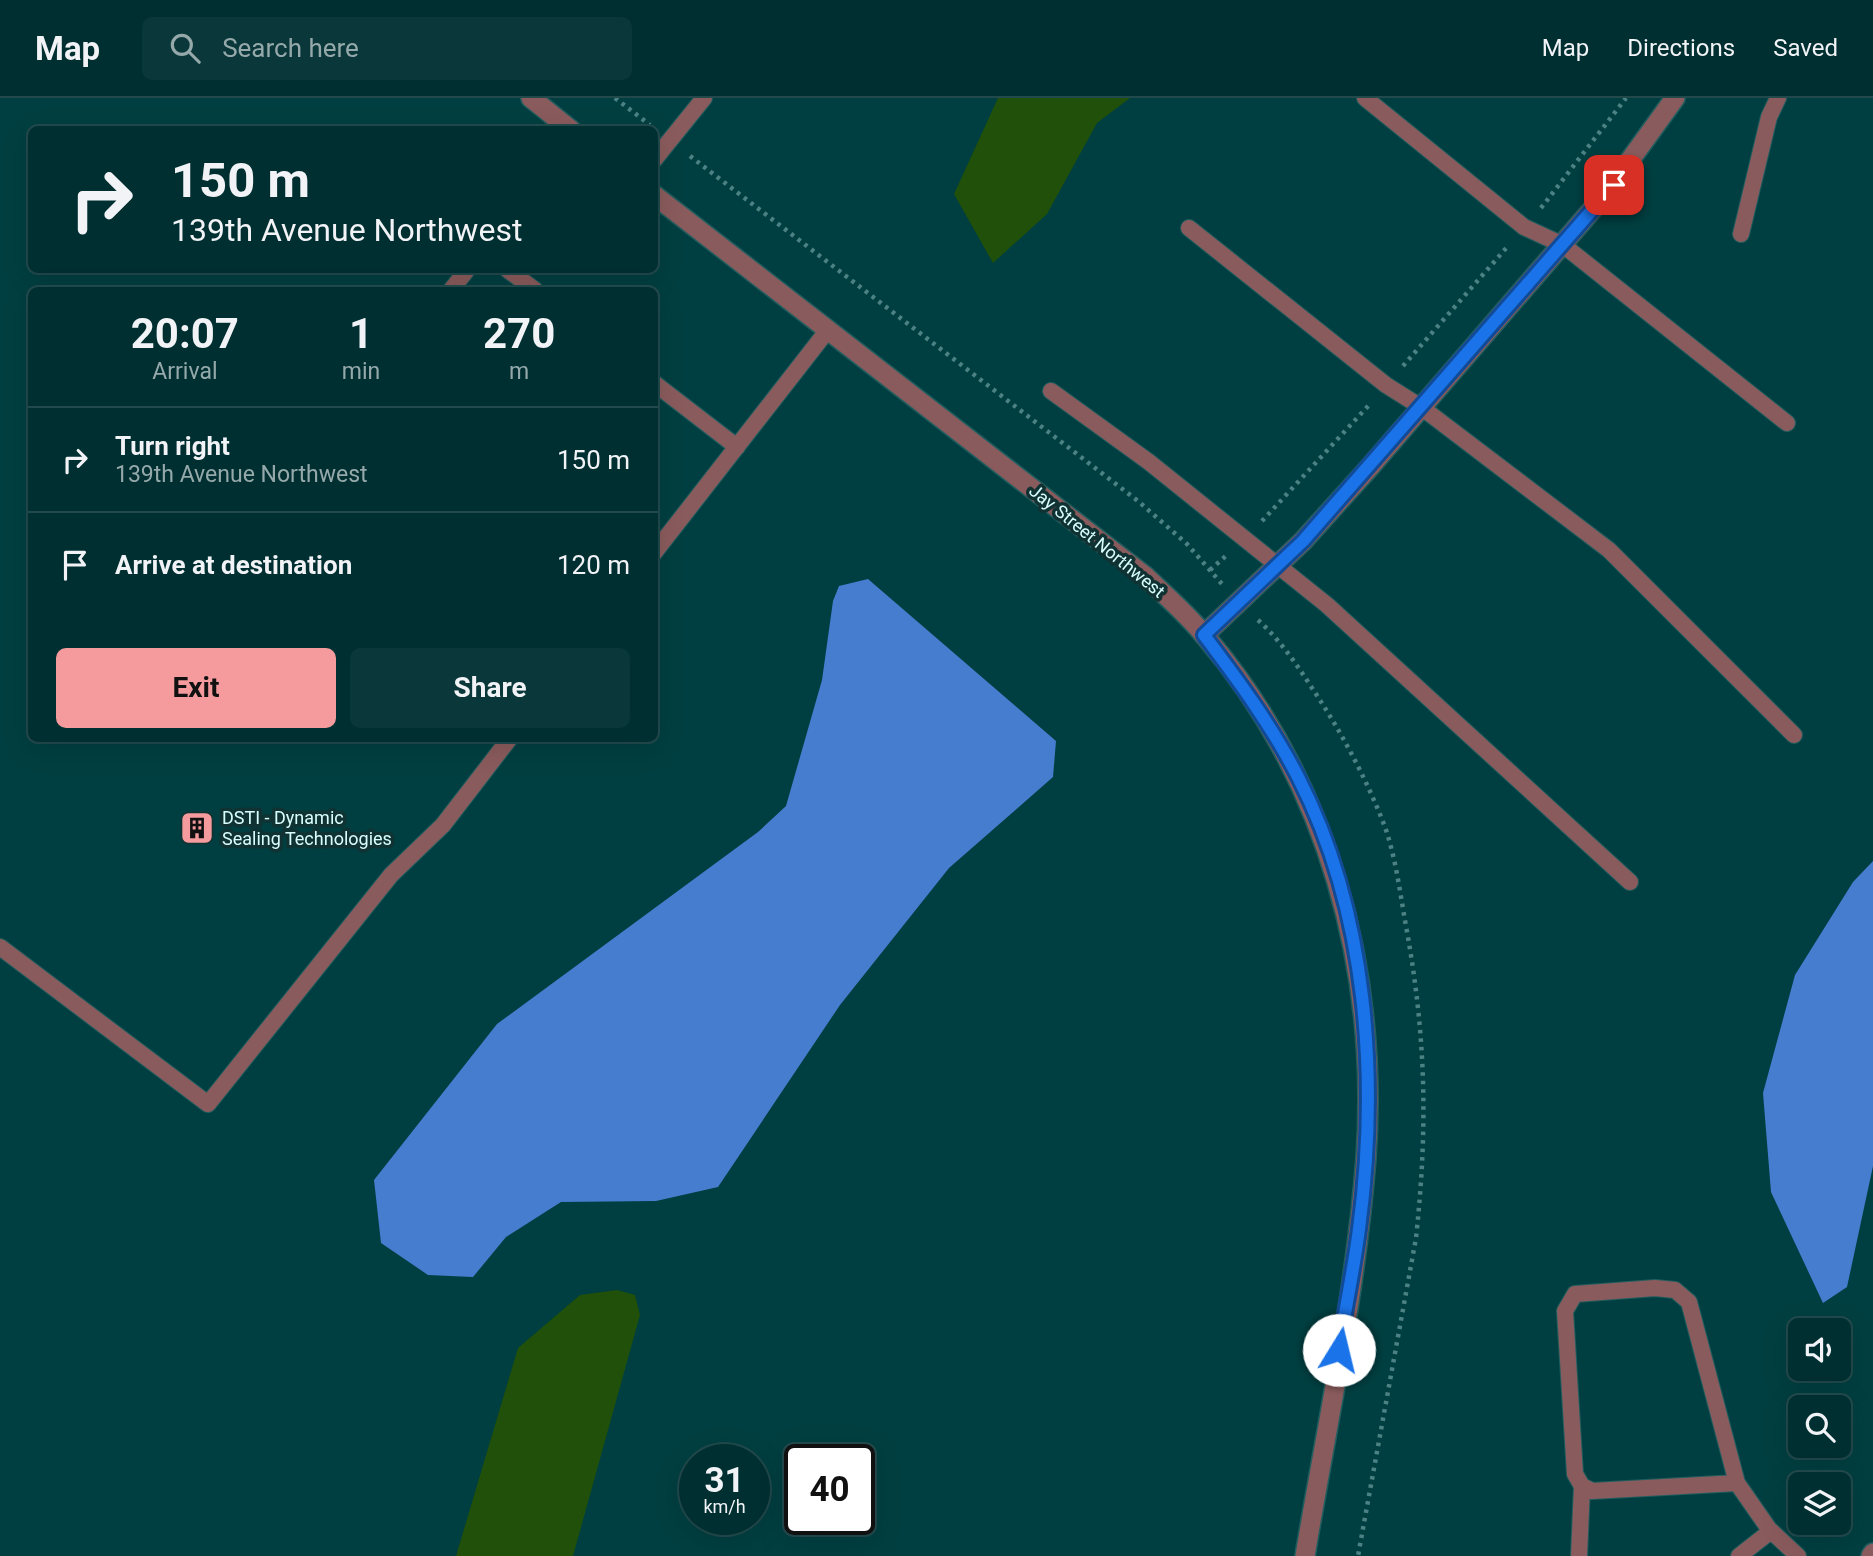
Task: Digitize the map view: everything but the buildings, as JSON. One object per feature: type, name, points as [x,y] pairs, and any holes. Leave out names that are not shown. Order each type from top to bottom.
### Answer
[{"type":"street","points":[[531,98],[566,126]]},
{"type":"street","points":[[1204,635],[1303,541],[1421,407],[1623,173],[1675,98]]},
{"type":"street","name":"Jay Street Northwest","points":[[658,198],[1145,576],[1204,635],[1250,696],[1298,777],[1337,878],[1350,925],[1363,1007],[1366,1155],[1359,1229],[1305,1556]]},
{"type":"lane","points":[[658,155],[704,98]]},
{"type":"lane","points":[[1365,98],[1524,227],[1563,245],[1787,423]]},
{"type":"lane","points":[[1741,234],[1769,117],[1778,98]]},
{"type":"lane","points":[[1189,228],[1386,385],[1421,407],[1608,550],[1794,735]]},
{"type":"lane","points":[[453,287],[465,273]]},
{"type":"lane","points":[[512,273],[531,287]]},
{"type":"lane","points":[[658,548],[827,331]]},
{"type":"lane","points":[[658,386],[737,447]]},
{"type":"lane","points":[[1051,391],[1149,461],[1326,605],[1630,882]]},
{"type":"lane","points":[[0,947],[208,1104],[391,875],[443,825],[507,742]]},
{"type":"lane","points":[[1579,1556],[1581,1486],[1575,1474],[1565,1311],[1575,1294],[1655,1288],[1675,1290],[1689,1303],[1737,1483],[1771,1531],[1797,1556]]},
{"type":"lane","points":[[1581,1486],[1592,1491],[1737,1483]]},
{"type":"lane","points":[[1739,1556],[1771,1531]]},
{"type":"path","points":[[615,98],[629,109]]},
{"type":"path","points":[[710,172],[1138,501],[1163,521],[1210,570],[1298,484],[1386,385],[1524,227],[1626,98]]},
{"type":"green space","points":[[998,98],[1130,98],[1097,123],[1047,214],[993,263],[954,194]]},
{"type":"green space","points":[[617,1290],[635,1295],[640,1315],[573,1556],[456,1556],[518,1348],[580,1295]]},
{"type":"water","points":[[868,579],[1056,741],[1053,777],[949,868],[840,1005],[718,1187],[656,1201],[561,1202],[506,1237],[473,1277],[428,1275],[381,1243],[374,1180],[497,1024],[758,832],[786,806],[822,680],[833,601],[839,586]]},
{"type":"water","points":[[1873,861],[1873,1166],[1847,1287],[1823,1303],[1771,1192],[1763,1093],[1795,975],[1853,882]]},
{"type":"place","name":"DSTI - Dynamic Sealing Technologies","points":[[197,828]]},
{"type":"route","points":[[1339,1350],[1359,1229],[1366,1155],[1367,1082],[1363,1007],[1350,925],[1330,855],[1298,777],[1250,696],[1204,635],[1303,541],[1614,185]]}]
